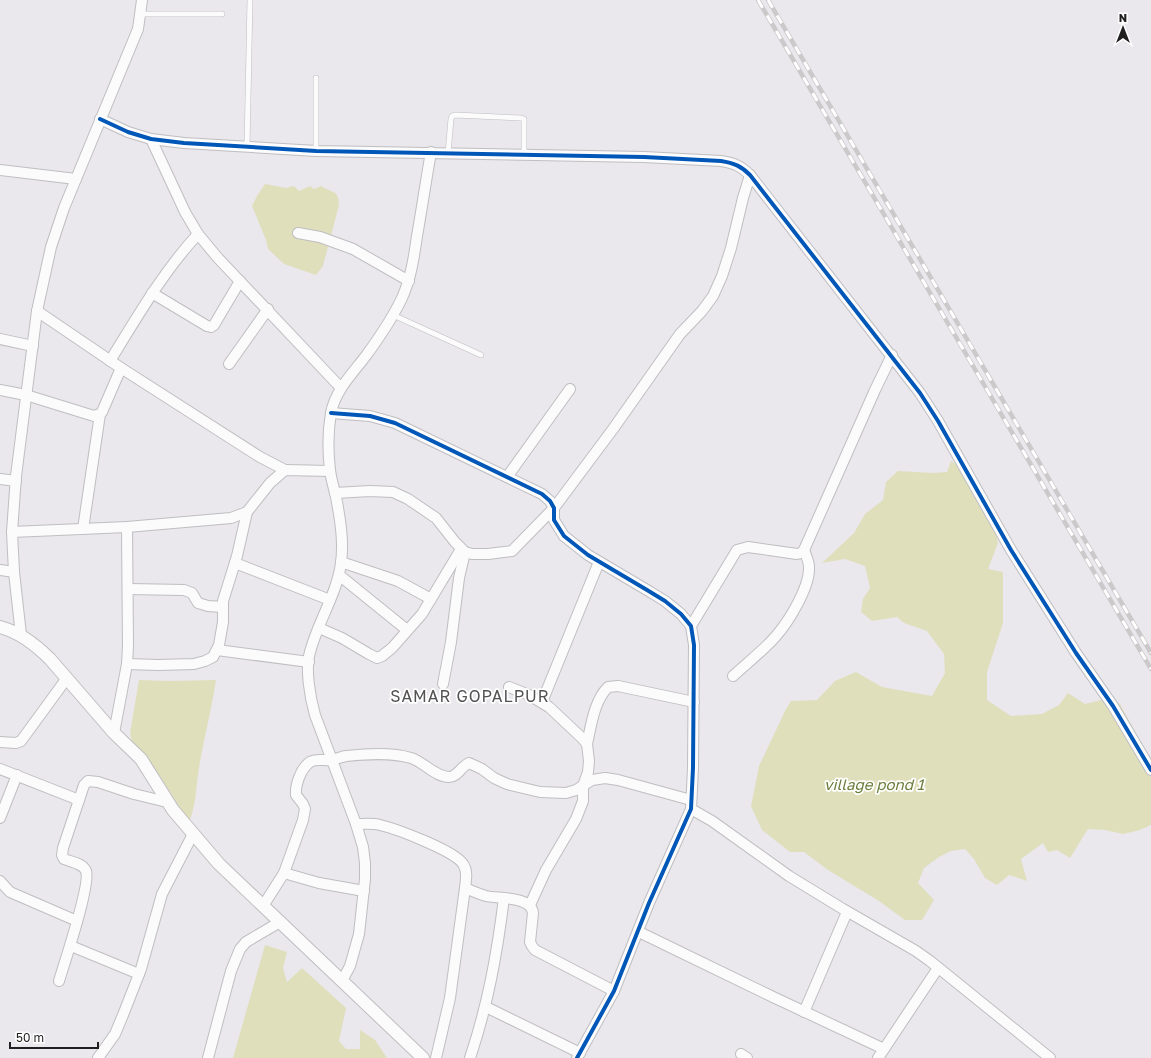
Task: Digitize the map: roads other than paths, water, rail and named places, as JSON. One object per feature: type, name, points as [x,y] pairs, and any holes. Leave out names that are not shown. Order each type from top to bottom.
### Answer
[{"type":"street","points":[[21,635],[14,572],[12,532],[16,481],[37,311],[51,247],[64,208],[100,118],[131,48],[138,29],[142,0]]},
{"type":"street","points":[[100,118],[128,132],[151,139],[184,143],[316,150],[644,157],[733,162],[743,167],[920,393],[938,421],[1011,550],[1076,653],[1113,706],[1151,770]]},
{"type":"street","points":[[151,139],[185,212],[198,234],[240,281],[341,388]]},
{"type":"street","points":[[342,981],[350,966],[359,934],[364,891],[365,863],[363,847],[356,824],[315,715],[312,702],[309,662],[310,653],[339,575],[341,562],[342,532],[330,471],[329,452],[331,413],[334,400],[341,388],[383,332],[409,281],[431,152]]},
{"type":"street","points":[[0,170],[76,179]]},
{"type":"street","points":[[335,493],[383,491],[399,494],[420,506],[436,518],[463,550],[472,554],[507,553],[512,551],[554,508],[613,429],[680,334],[702,311],[713,296],[722,276],[731,248],[750,175]]},
{"type":"street","points":[[298,233],[320,236],[353,249],[409,281]]},
{"type":"street","points":[[110,361],[152,293],[198,234]]},
{"type":"street","points":[[152,293],[211,327],[214,325],[240,281]]},
{"type":"street","points":[[229,364],[268,309]]},
{"type":"street","points":[[37,311],[110,361],[260,457],[285,470],[330,471]]},
{"type":"street","points":[[0,339],[32,346]]},
{"type":"street","points":[[691,626],[737,550],[748,547],[797,554],[804,550],[875,390],[892,356]]},
{"type":"street","points":[[83,529],[100,414],[121,368]]},
{"type":"street","points":[[507,477],[570,389]]},
{"type":"street","points":[[0,390],[94,416],[100,414]]},
{"type":"street","points":[[331,413],[370,416],[389,421],[542,494],[550,501],[554,508],[554,520],[564,536],[588,555],[665,601],[681,614],[691,626],[694,645],[693,768],[691,805],[614,990],[578,1055],[486,1006]]},
{"type":"street","points":[[127,664],[194,664],[213,657],[220,644],[223,622],[223,601],[235,563],[247,512],[270,483],[285,470]]},
{"type":"street","points":[[0,479],[16,481]]},
{"type":"street","points":[[12,532],[127,527],[231,518],[247,512]]},
{"type":"street","points":[[114,733],[127,664],[127,527]]},
{"type":"street","points":[[319,628],[342,638],[377,658],[386,654],[422,614],[463,550]]},
{"type":"street","points":[[443,684],[463,550]]},
{"type":"street","points":[[733,676],[776,636],[787,622],[801,598],[809,576],[810,566],[804,550]]},
{"type":"street","points":[[341,562],[398,581],[431,599]]},
{"type":"street","points":[[542,702],[599,562]]},
{"type":"street","points":[[235,563],[330,600]]},
{"type":"street","points":[[0,570],[14,572]]},
{"type":"street","points":[[339,575],[407,630]]},
{"type":"street","points":[[128,589],[184,590],[192,593],[198,603],[208,606],[223,607]]},
{"type":"street","points":[[0,627],[21,635],[38,648],[67,678],[114,733],[141,759],[167,802],[192,834],[220,864],[422,1058]]},
{"type":"street","points":[[217,650],[309,662]]},
{"type":"street","points":[[0,742],[16,743],[21,741],[67,678]]},
{"type":"street","points":[[530,905],[546,870],[576,819],[583,801],[583,786],[588,767],[586,744],[597,706],[608,687],[618,686],[694,702]]},
{"type":"street","points":[[509,687],[542,702],[549,707],[586,744]]},
{"type":"street","points":[[263,906],[284,873],[305,813],[303,804],[296,796],[296,788],[301,774],[310,762],[315,760],[332,760],[344,756],[360,755],[395,756],[418,761],[436,773],[449,777],[454,776],[464,765],[468,763],[482,769],[494,778],[507,784],[540,792],[566,793],[583,786],[592,780],[605,778],[618,780],[691,805],[789,876],[847,912],[916,951],[1050,1058]]},
{"type":"street","points":[[0,769],[79,800]]},
{"type":"street","points":[[0,818],[17,775]]},
{"type":"street","points":[[59,981],[71,946],[86,883],[86,871],[79,864],[64,860],[62,855],[84,785],[91,780],[134,794],[167,802]]},
{"type":"street","points":[[356,824],[379,825],[427,842],[452,855],[460,861],[466,870],[465,888],[450,998],[436,1058]]},
{"type":"street","points":[[98,1058],[114,1034],[123,1015],[150,939],[162,894],[192,834]]},
{"type":"street","points":[[284,873],[319,883],[364,891]]},
{"type":"street","points":[[0,881],[14,895],[77,920]]},
{"type":"street","points":[[465,888],[486,896],[521,900],[530,905],[533,908],[530,942],[535,950],[614,990]]},
{"type":"street","points":[[470,1058],[486,1006],[497,955],[504,898]]},
{"type":"street","points":[[804,1012],[847,912]]},
{"type":"street","points":[[208,1058],[231,971],[240,949],[246,942],[280,922]]},
{"type":"street","points":[[639,932],[804,1012],[881,1054],[938,968]]},
{"type":"street","points":[[71,946],[138,974]]},
{"type":"lane","points":[[247,147],[250,0]]},
{"type":"lane","points":[[141,14],[222,14]]},
{"type":"lane","points":[[316,78],[316,150]]},
{"type":"lane","points":[[448,153],[450,120],[452,116],[455,115],[524,119],[524,154]]},
{"type":"lane","points":[[393,314],[481,356]]},
{"type":"water","points":[[265,184],[286,188],[294,186],[299,191],[310,186],[314,189],[321,186],[334,192],[338,197],[339,205],[323,266],[316,275],[284,264],[268,249],[266,240],[252,206]]},
{"type":"water","name":"village pond 1","points":[[951,461],[961,467],[995,528],[998,543],[988,569],[1003,572],[1003,623],[987,672],[987,700],[1011,716],[1042,714],[1059,705],[1068,693],[1085,704],[1109,698],[1120,704],[1151,761],[1151,825],[1140,830],[1123,834],[1105,830],[1088,829],[1070,858],[1057,850],[1048,852],[1043,843],[1021,859],[1027,881],[1009,875],[997,885],[985,878],[974,859],[965,849],[951,851],[939,857],[924,868],[918,883],[934,900],[922,920],[905,920],[879,901],[828,870],[804,852],[790,852],[762,830],[751,806],[759,766],[791,701],[817,700],[835,681],[856,672],[882,687],[932,696],[945,673],[944,654],[927,631],[904,623],[897,617],[872,621],[861,612],[863,599],[870,588],[865,566],[845,559],[822,563],[854,533],[865,514],[883,500],[886,482],[898,471],[933,473],[947,472]]},
{"type":"water","points":[[139,680],[216,680],[200,762],[194,808],[189,822],[159,775],[132,742],[130,733]]},
{"type":"water","points":[[265,945],[287,952],[283,968],[287,982],[302,968],[346,1008],[339,1041],[346,1049],[360,1049],[360,1030],[375,1040],[387,1058],[233,1058]]},
{"type":"railway","points":[[758,0],[1151,669]]},
{"type":"railway","points":[[768,0],[1151,653]]},
{"type":"district","name":"SAMAR GOPALPUR","points":[[470,696]]}]
